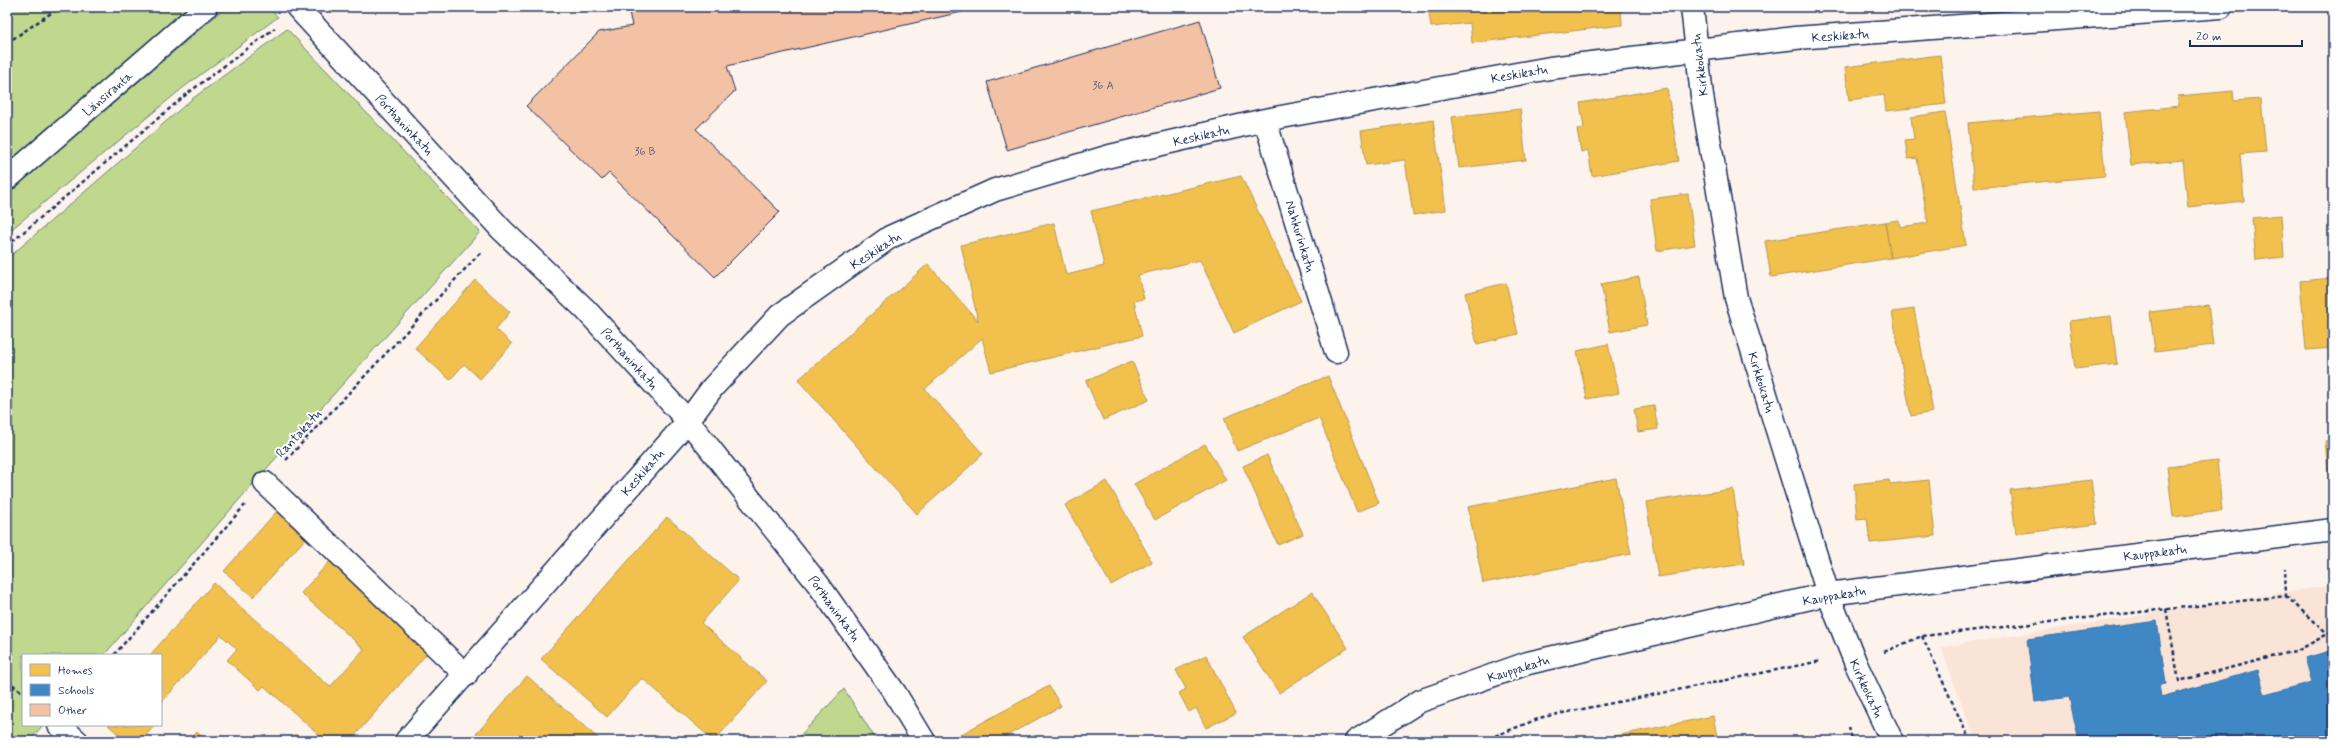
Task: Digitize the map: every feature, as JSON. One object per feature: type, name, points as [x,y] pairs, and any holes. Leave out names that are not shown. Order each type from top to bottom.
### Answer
[{"type":"street","name":"Länsiranta","points":[[7,179],[206,7]]},
{"type":"street","name":"Kirkkokatu","points":[[1692,7],[1702,96],[1736,298],[1828,594],[1856,664],[1892,741]]},
{"type":"street","name":"Keskikatu","points":[[406,741],[466,675],[688,421],[713,387],[780,315],[890,237],[995,190],[1110,156],[1265,120],[1550,68],[1795,38],[2221,7]]},
{"type":"street","name":"Porthaninkatu","points":[[297,8],[502,230],[585,309],[688,421],[818,584],[895,693],[924,741]]},
{"type":"street","name":"Nahkurinkatu","points":[[1265,120],[1336,352]]},
{"type":"street","points":[[265,482],[466,675]]},
{"type":"street","name":"Kauppakatu","points":[[1356,741],[1420,701],[1528,663],[1828,594],[2333,530]]},
{"type":"street","points":[[60,726],[77,741]]},
{"type":"path","points":[[7,43],[60,7]]},
{"type":"path","points":[[7,246],[188,93],[297,8]]},
{"type":"path","name":"Rantakatu","points":[[115,654],[265,482],[502,230]]},
{"type":"path","points":[[2291,564],[2284,565],[2286,596],[2328,634]]},
{"type":"path","points":[[1482,741],[1551,715],[1821,661],[1856,664],[1922,636],[2286,596]]},
{"type":"path","points":[[2166,609],[2179,681],[2299,650],[2333,631]]},
{"type":"path","points":[[1922,636],[1970,741]]},
{"type":"path","points":[[7,680],[22,692]]},
{"type":"path","points":[[7,696],[15,686]]},
{"type":"shaded area","points":[[2333,585],[2333,741],[1975,741],[1941,647]]},
{"type":"green space","points":[[7,7],[189,7],[7,163]]},
{"type":"green space","points":[[226,7],[267,7],[278,17],[184,87],[7,233],[7,194]]},
{"type":"green space","points":[[287,29],[480,232],[259,477],[105,654],[22,654],[22,726],[42,726],[29,741],[7,741],[7,719],[10,716],[7,713],[7,259],[192,99]]},
{"type":"green space","points":[[844,689],[877,741],[795,741]]},
{"type":"building: Homes","points":[[1428,7],[1626,7],[1621,8],[1622,25],[1472,43],[1470,23],[1431,27]]},
{"type":"building: Homes","points":[[1940,55],[1946,104],[1886,111],[1884,95],[1849,100],[1845,67]]},
{"type":"building: Homes","points":[[1667,88],[1679,161],[1592,176],[1588,150],[1581,152],[1577,129],[1584,128],[1580,103]]},
{"type":"building: Homes","points":[[2233,91],[2234,101],[2261,99],[2266,152],[2240,154],[2244,201],[2188,207],[2183,160],[2131,165],[2125,112],[2179,106],[2178,96]]},
{"type":"building: Homes","points":[[1520,109],[1526,160],[1459,168],[1452,117]]},
{"type":"building: Homes","points":[[2099,111],[2105,176],[1974,188],[1968,123]]},
{"type":"building: Homes","points":[[1945,112],[1966,245],[1891,258],[1885,222],[1899,220],[1900,227],[1928,223],[1917,158],[1908,159],[1905,140],[1914,139],[1911,117]]},
{"type":"building: Homes","points":[[1433,120],[1446,210],[1413,215],[1405,160],[1366,165],[1361,131]]},
{"type":"building: Homes","points":[[1241,176],[1301,301],[1234,333],[1200,260],[1138,275],[1144,299],[1134,301],[1142,336],[991,372],[982,338],[925,389],[983,454],[917,514],[798,380],[928,264],[978,321],[961,245],[1054,223],[1066,275],[1104,266],[1091,211]]},
{"type":"building: Homes","points":[[1688,194],[1695,245],[1657,251],[1650,199]]},
{"type":"building: Homes","points":[[2281,215],[2284,257],[2256,260],[2252,218]]},
{"type":"building: Homes","points":[[1885,222],[1891,258],[1771,277],[1765,241]]},
{"type":"building: Homes","points":[[1639,277],[1647,325],[1610,332],[1601,284]]},
{"type":"building: Homes","points":[[2333,278],[2333,348],[2306,350],[2300,281]]},
{"type":"building: Homes","points":[[475,280],[510,312],[496,329],[512,344],[480,379],[464,364],[450,380],[415,348]]},
{"type":"building: Homes","points":[[1506,283],[1518,334],[1477,344],[1465,293]]},
{"type":"building: Homes","points":[[2208,305],[2213,345],[2155,352],[2150,312]]},
{"type":"building: Homes","points":[[1914,309],[1933,412],[1911,416],[1892,312]]},
{"type":"building: Homes","points":[[2111,316],[2117,364],[2075,369],[2069,321]]},
{"type":"building: Homes","points":[[1608,344],[1619,393],[1587,399],[1577,351]]},
{"type":"building: Homes","points":[[1132,361],[1149,400],[1103,420],[1086,381]]},
{"type":"building: Homes","points":[[1328,376],[1379,503],[1357,512],[1319,418],[1237,451],[1224,418]]},
{"type":"building: Homes","points":[[1654,406],[1658,429],[1638,432],[1634,409]]},
{"type":"building: Homes","points":[[2333,440],[2333,499],[2331,499],[2325,441]]},
{"type":"building: Homes","points":[[1205,444],[1226,480],[1155,520],[1134,484]]},
{"type":"building: Homes","points":[[1267,455],[1303,534],[1278,545],[1243,466]]},
{"type":"building: Homes","points":[[2217,461],[2222,511],[2173,517],[2167,467]]},
{"type":"building: Homes","points":[[1616,478],[1631,554],[1483,583],[1468,507]]},
{"type":"building: Homes","points":[[1889,480],[1890,484],[1929,480],[1935,536],[1870,543],[1867,518],[1857,519],[1854,484]]},
{"type":"building: Homes","points":[[2091,480],[2097,524],[2016,534],[2010,490]]},
{"type":"building: Homes","points":[[1107,481],[1152,562],[1111,585],[1065,505]]},
{"type":"building: Homes","points":[[1733,489],[1744,564],[1658,577],[1646,502]]},
{"type":"building: Homes","points":[[276,512],[306,538],[253,597],[224,571]]},
{"type":"building: Homes","points":[[667,517],[739,580],[701,623],[767,681],[714,741],[642,678],[607,717],[541,659]]},
{"type":"building: Homes","points":[[331,560],[431,649],[350,741],[326,741],[264,686],[260,690],[227,660],[237,649],[221,635],[162,702],[162,654],[151,654],[214,583],[330,687],[364,649],[301,593]]},
{"type":"building: Homes","points":[[1312,592],[1348,648],[1279,693],[1243,637]]},
{"type":"building: Homes","points":[[1206,655],[1236,713],[1206,728],[1196,708],[1189,712],[1179,693],[1186,689],[1176,670]]},
{"type":"building: Homes","points":[[527,676],[600,740],[470,741]]},
{"type":"building: Homes","points":[[1049,686],[1061,706],[997,741],[958,741],[956,737]]},
{"type":"building: Homes","points":[[1713,716],[1718,741],[1591,741]]},
{"type":"building: Homes","points":[[109,726],[154,726],[141,741],[126,741]]},
{"type":"building: Homes","points":[[197,732],[207,741],[190,741]]},
{"type":"building: Homes","points":[[295,734],[303,741],[288,741]]},
{"type":"building: Schools","points":[[2157,621],[2166,684],[2159,685],[2161,697],[2258,670],[2265,695],[2312,682],[2305,658],[2333,650],[2333,741],[2079,741],[2069,697],[2035,702],[2027,639]]},
{"type":"building: Other","points":[[628,7],[966,7],[966,11],[727,66],[735,91],[696,129],[780,212],[715,277],[609,173],[602,180],[526,106],[599,32],[632,26]]},
{"type":"building: Other","points":[[1200,20],[1220,88],[1007,150],[987,82]]}]
